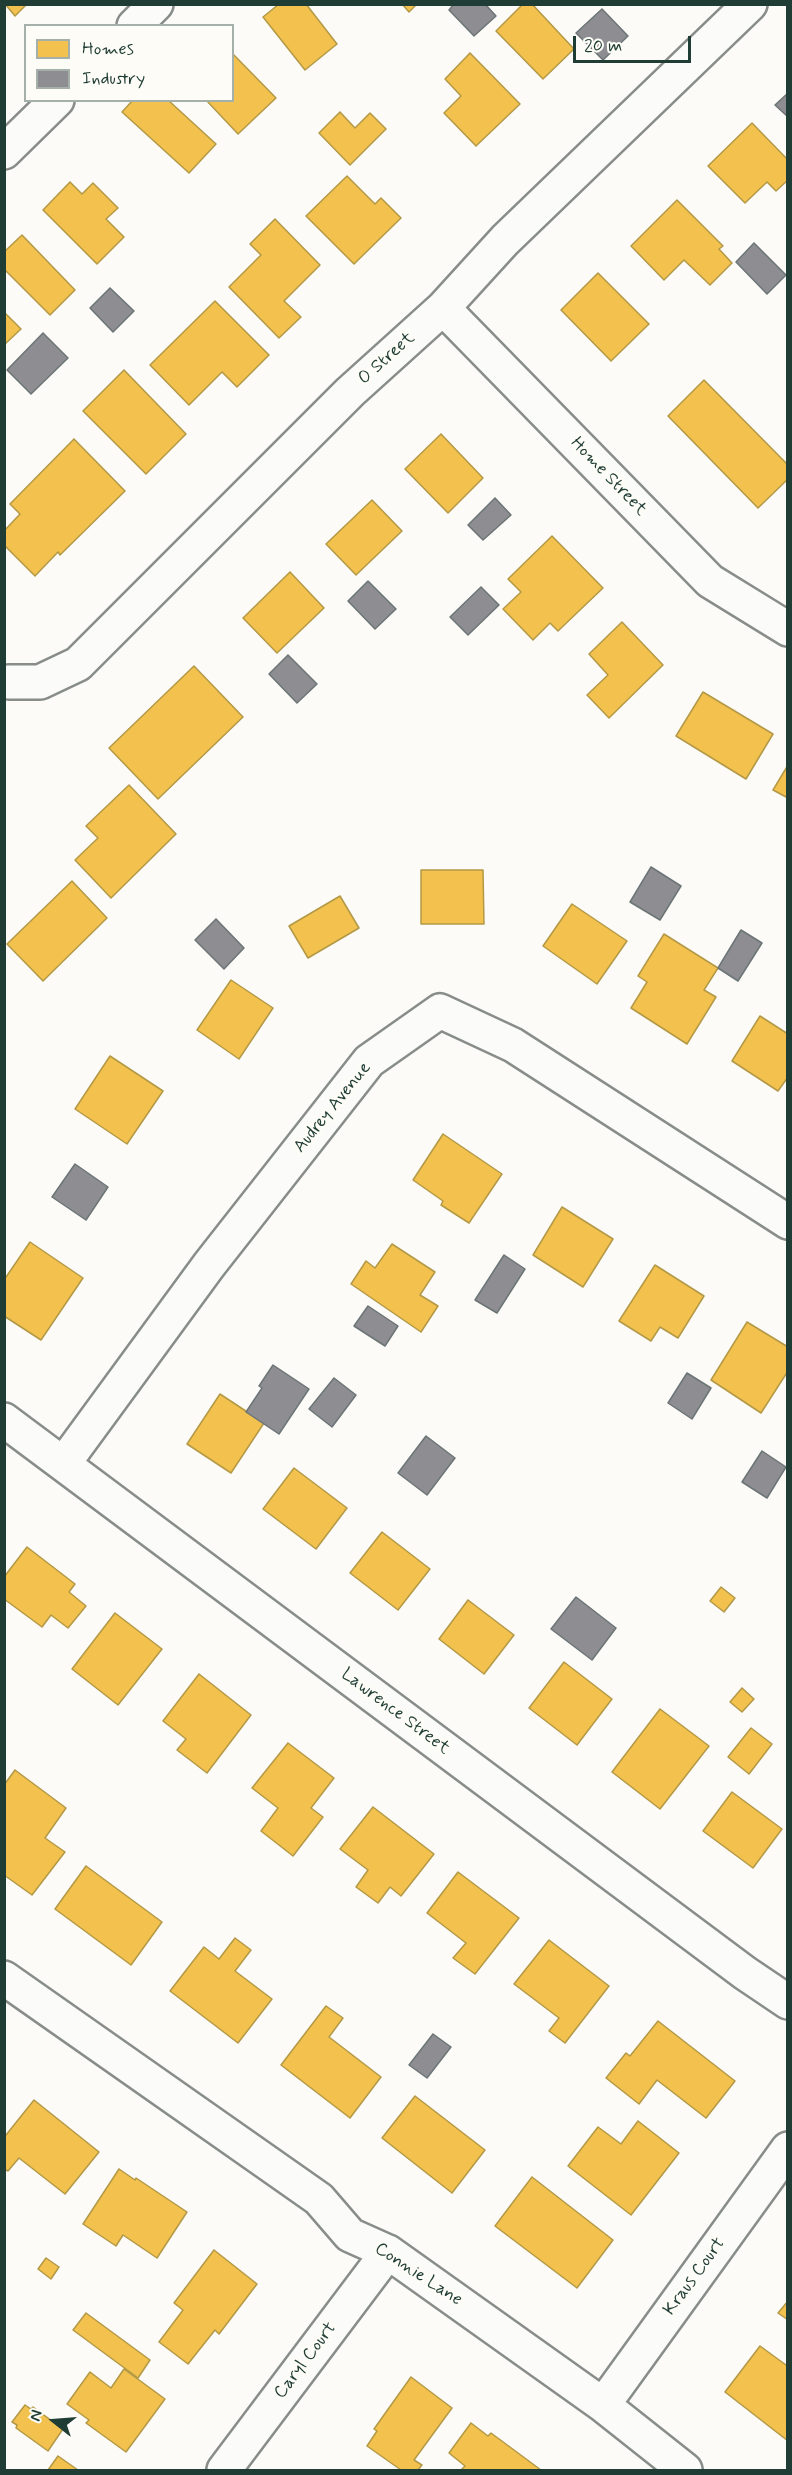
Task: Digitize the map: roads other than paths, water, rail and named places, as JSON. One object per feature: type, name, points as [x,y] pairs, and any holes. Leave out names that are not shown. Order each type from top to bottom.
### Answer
[{"type":"street","points":[[136,24],[156,4]]},
{"type":"street","name":"O Street","points":[[6,685],[40,682],[78,664],[350,392],[443,308],[505,240],[750,4]]},
{"type":"street","points":[[4,152],[55,102]]},
{"type":"street","name":"Home Street","points":[[443,308],[710,581],[784,620]]},
{"type":"street","name":"Audrey Avenue","points":[[64,1463],[209,1265],[369,1060],[440,1011],[513,1044],[788,1222]]},
{"type":"street","name":"Lawrence Street","points":[[4,1420],[726,1959],[788,2002]]},
{"type":"street","name":"Connie Lane","points":[[4,1978],[319,2199],[350,2235],[388,2252],[603,2404],[685,2470]]},
{"type":"street","name":"Kraus Court","points":[[603,2404],[788,2149]]},
{"type":"street","name":"Caryl Court","points":[[224,2470],[388,2252]]}]
